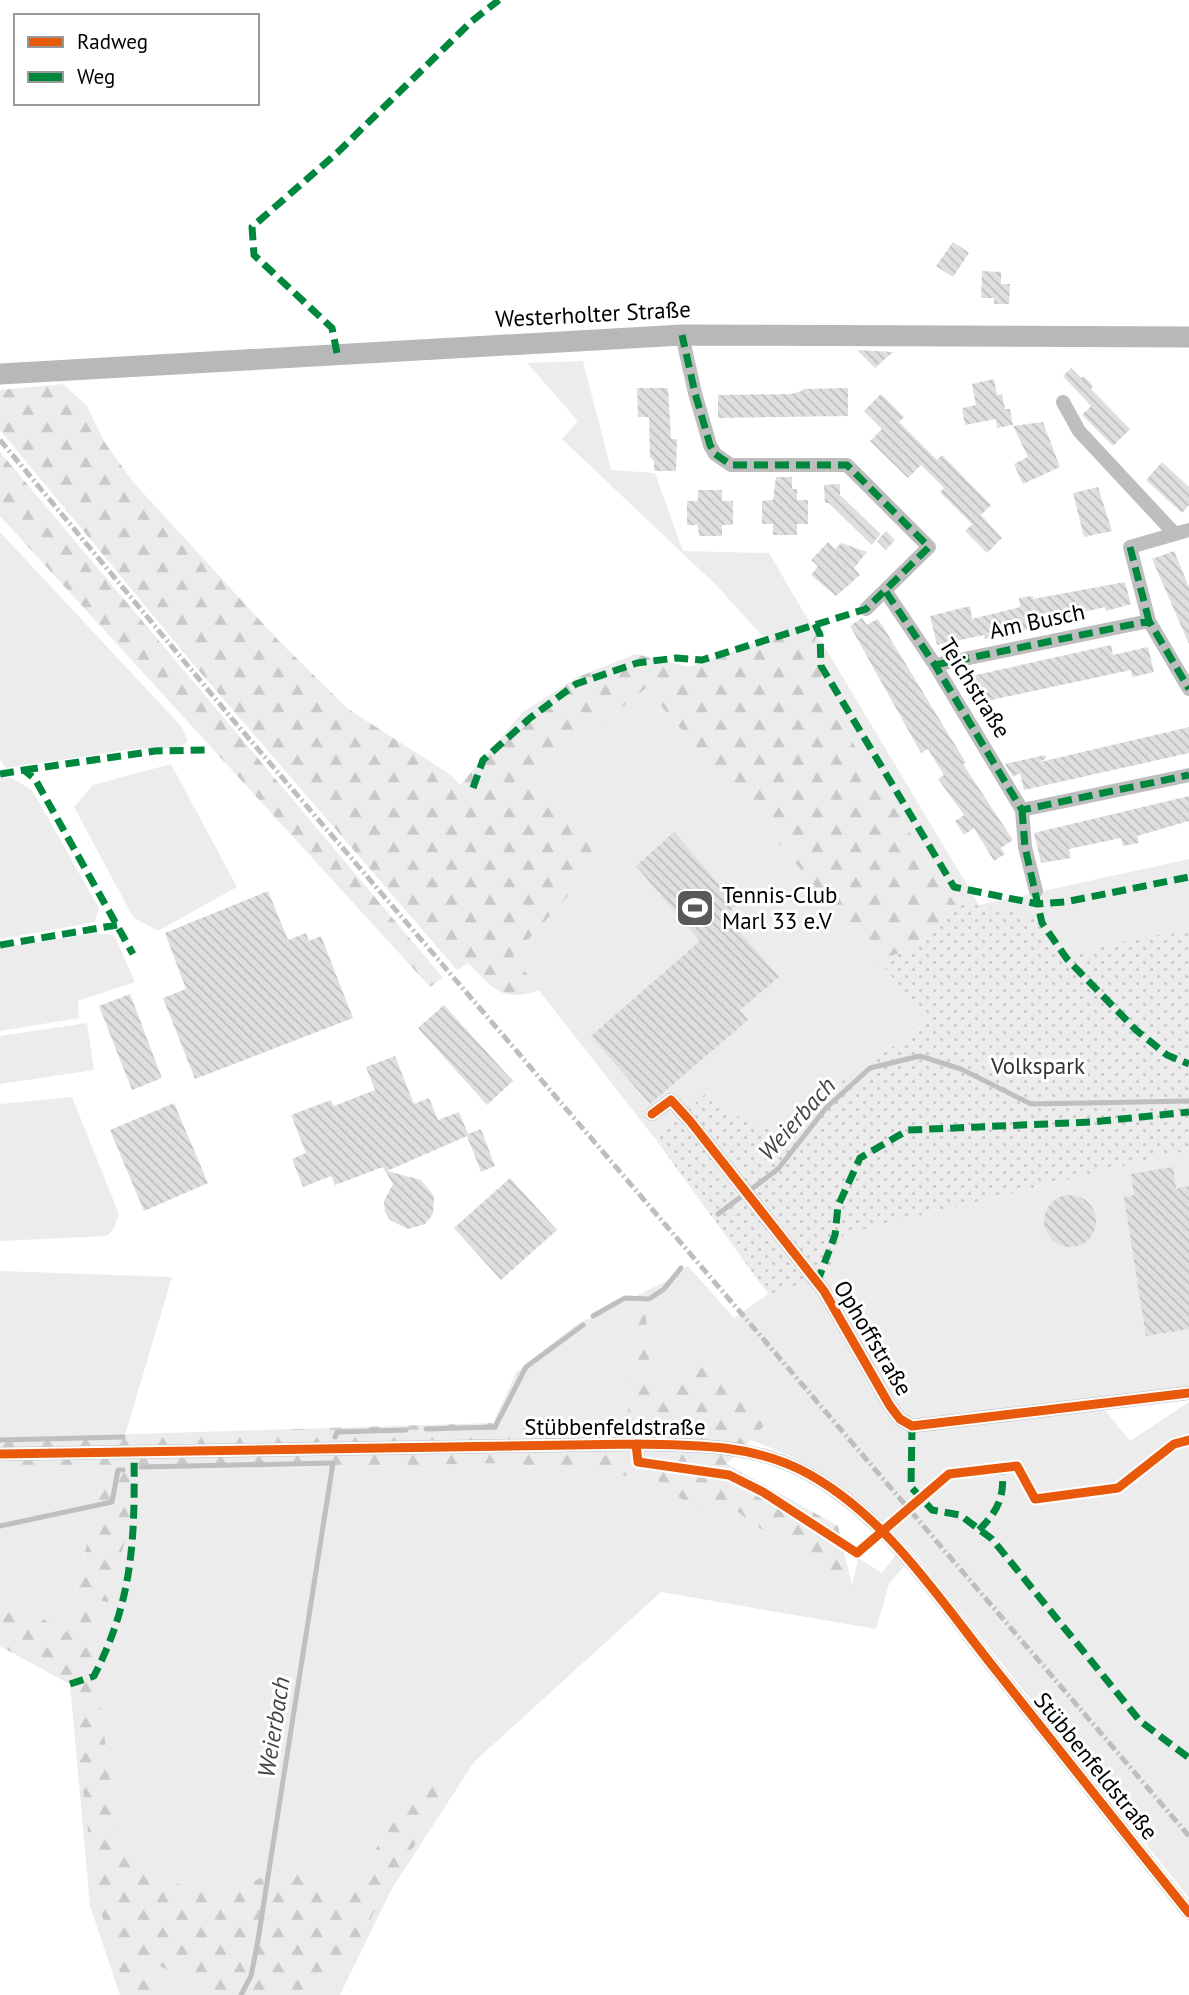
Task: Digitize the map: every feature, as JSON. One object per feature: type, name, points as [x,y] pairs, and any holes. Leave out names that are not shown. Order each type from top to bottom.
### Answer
[{"type":"main road","name":"Westerholter Straße","points":[[10,373],[682,335],[1189,337]]},
{"type":"street","points":[[682,335],[695,394],[715,454],[731,465],[847,465],[929,547],[866,609]]},
{"type":"street","points":[[1063,402],[1079,431],[1174,533]]},
{"type":"street","points":[[1189,530],[1130,547],[1149,621],[1189,689]]},
{"type":"street","name":"Teichstraße","points":[[886,592],[935,665],[1022,810],[1025,847],[1036,891]]},
{"type":"street","name":"Am Busch","points":[[935,665],[1149,621]]},
{"type":"street","points":[[1022,810],[1189,775]]},
{"type":"street","name":"Ophoffstraße","points":[[652,1114],[671,1100],[824,1292],[890,1406],[900,1419],[912,1426],[1189,1393]]},
{"type":"street","name":"Stübbenfeldstraße","points":[[0,1454],[636,1444],[739,1450],[800,1469],[840,1492],[900,1550],[1189,1913]]},
{"type":"green space","points":[[583,361],[611,470],[655,473],[683,551],[769,553],[810,623],[766,640],[716,585],[562,439],[578,421],[527,363]]},
{"type":"green space","points":[[63,384],[87,406],[105,443],[134,483],[278,640],[348,709],[451,775],[460,785],[523,712],[578,677],[635,654],[689,667],[810,623],[817,634],[812,652],[822,674],[818,688],[958,908],[910,950],[878,960],[646,688],[534,778],[601,860],[513,956],[539,990],[526,994],[507,994],[491,986],[468,963],[457,970],[194,665],[0,430],[0,390]]},
{"type":"green space","points":[[0,452],[443,978],[430,987],[0,516]]},
{"type":"green space","points":[[0,532],[181,726],[188,741],[178,748],[133,749],[6,768],[0,760]]},
{"type":"green space","points":[[817,634],[979,905],[1189,859],[1189,932],[1082,952],[1059,949],[1042,923],[965,902],[958,908],[818,688],[822,674],[812,652]]},
{"type":"green space","name":"Tennis-Club Marl 33 e.V","points":[[646,688],[930,1020],[773,1131],[737,1116],[707,1092],[656,1140],[512,956],[601,860],[534,778]]},
{"type":"green space","points":[[171,764],[237,887],[158,931],[133,917],[74,807],[93,785]]},
{"type":"green space","points":[[10,777],[32,790],[99,908],[95,922],[0,939],[0,778]]},
{"type":"green space","name":"Volkspark","points":[[965,902],[1022,914],[1042,923],[1059,949],[1082,952],[1142,937],[1189,932],[1189,1150],[844,1234],[825,1280],[768,1294],[656,1140],[707,1092],[737,1116],[773,1130],[929,1021],[878,960],[910,950]]},
{"type":"green space","points":[[96,933],[114,935],[135,982],[78,1001],[79,1018],[0,1031],[0,948]]},
{"type":"green space","points":[[87,1023],[94,1070],[0,1084],[0,1036]]},
{"type":"green space","points":[[72,1097],[119,1214],[114,1228],[107,1236],[0,1241],[0,1104]]},
{"type":"green space","points":[[1189,1150],[1189,1388],[1104,1409],[1130,1441],[1189,1402],[1189,1898],[913,1552],[876,1514],[820,1472],[751,1440],[764,1426],[691,1355],[672,1389],[651,1380],[634,1301],[628,1428],[493,1423],[516,1373],[536,1356],[576,1325],[671,1279],[688,1266],[734,1318],[768,1294],[825,1280],[844,1234]]},
{"type":"green space","points":[[0,1271],[172,1277],[125,1435],[0,1438]]},
{"type":"green space","points":[[634,1300],[645,1304],[651,1380],[672,1389],[691,1355],[765,1425],[727,1464],[838,1526],[852,1586],[830,1581],[738,1512],[692,1507],[656,1479],[505,1463],[144,1471],[108,1602],[75,1596],[104,1469],[0,1468],[0,1438],[493,1423],[627,1428]]},
{"type":"green space","points":[[505,1463],[656,1479],[692,1507],[738,1512],[830,1581],[852,1586],[858,1558],[882,1573],[896,1555],[905,1565],[889,1584],[876,1629],[661,1592],[474,1762],[391,1890],[340,1995],[120,1995],[90,1906],[70,1684],[0,1646],[0,1468],[104,1469],[75,1595],[107,1602],[144,1471]]},
{"type":"green space","points":[[0,1592],[66,1633],[73,1607],[102,1615],[94,1661],[116,1822],[126,1860],[147,1878],[187,1886],[230,1889],[284,1870],[351,1892],[407,1796],[436,1777],[452,1789],[390,1882],[349,1960],[319,1995],[204,1995],[194,1981],[143,1959],[152,1995],[127,1995],[96,1896],[70,1684],[0,1646]]},
{"type":"building","points":[[953,242],[969,253],[953,277],[936,266]]},
{"type":"building","points":[[982,271],[1001,272],[1001,284],[1010,284],[1009,304],[994,304],[994,298],[981,298]]},
{"type":"building","points":[[857,350],[893,352],[875,368]]},
{"type":"building","points":[[1071,368],[1081,378],[1084,376],[1093,386],[1091,389],[1130,429],[1113,446],[1082,415],[1091,406],[1063,376]]},
{"type":"building","points":[[994,379],[997,395],[1002,394],[1005,409],[1010,409],[1013,425],[997,428],[996,419],[965,425],[962,408],[976,405],[972,384]]},
{"type":"building","points":[[637,388],[668,388],[671,439],[677,439],[676,471],[654,471],[654,461],[650,457],[649,417],[638,417]]},
{"type":"building","points":[[848,388],[848,416],[718,418],[718,395],[791,394],[803,389]]},
{"type":"building","points":[[881,394],[904,417],[899,422],[937,460],[942,455],[991,505],[981,515],[1002,538],[987,553],[965,531],[972,524],[940,492],[944,488],[921,465],[908,478],[870,441],[882,429],[864,411]]},
{"type":"building","points":[[1043,422],[1060,467],[1023,484],[1014,464],[1028,457],[1013,426]]},
{"type":"building","points":[[1162,462],[1189,487],[1189,505],[1182,513],[1146,480]]},
{"type":"building","points":[[776,477],[792,477],[792,489],[797,489],[797,500],[808,500],[808,524],[797,524],[797,535],[773,535],[773,524],[762,524],[762,501],[773,500]]},
{"type":"building","points":[[840,484],[840,495],[880,534],[872,545],[829,503],[825,503],[824,485]]},
{"type":"building","points":[[1098,487],[1112,531],[1084,537],[1073,493]]},
{"type":"building","points":[[698,490],[722,490],[722,501],[733,501],[733,525],[722,525],[722,536],[699,536],[698,525],[687,525],[687,501],[698,501]]},
{"type":"building","points":[[886,531],[895,540],[886,550],[877,541]]},
{"type":"building","points":[[828,542],[835,549],[841,543],[867,552],[854,568],[860,575],[836,596],[811,575],[818,566],[811,560]]},
{"type":"building","points":[[1174,551],[1189,587],[1189,644],[1152,559]]},
{"type":"building","points":[[1125,582],[1131,604],[1106,611],[1105,607],[1075,614],[1076,618],[985,639],[984,635],[937,645],[930,616],[970,606],[972,619],[1020,607],[1019,598],[1033,596],[1033,599]]},
{"type":"building","points":[[862,618],[867,625],[877,619],[882,625],[966,763],[963,764],[1013,840],[1001,848],[1005,854],[994,861],[974,828],[964,835],[955,821],[964,815],[938,779],[944,775],[928,749],[921,753],[850,626]]},
{"type":"building","points":[[1111,645],[1113,655],[1148,647],[1154,672],[1132,677],[1131,670],[973,704],[967,677]]},
{"type":"building","points":[[1189,727],[1189,753],[1024,790],[1020,773],[1013,777],[1005,764],[1045,755],[1046,758],[1040,762]]},
{"type":"building","points":[[1189,796],[1189,821],[1137,836],[1139,843],[1123,846],[1121,838],[1069,849],[1071,858],[1041,863],[1034,833]]},
{"type":"building","points":[[674,832],[737,905],[725,915],[779,977],[740,1010],[748,1020],[650,1104],[591,1036],[700,941],[636,866]]},
{"type":"building","points":[[268,891],[288,940],[306,933],[309,941],[321,936],[353,1018],[195,1079],[163,998],[186,989],[165,933]]},
{"type":"building","points":[[130,994],[162,1078],[132,1090],[99,1006]]},
{"type":"building","points":[[444,1005],[513,1081],[487,1105],[418,1028]]},
{"type":"building","points":[[395,1056],[414,1104],[429,1098],[438,1120],[459,1112],[468,1134],[481,1129],[495,1166],[481,1172],[467,1136],[387,1171],[421,1180],[434,1196],[433,1214],[425,1224],[408,1229],[390,1220],[385,1212],[384,1201],[393,1184],[383,1167],[335,1185],[331,1176],[303,1187],[292,1159],[306,1153],[291,1115],[331,1100],[334,1106],[375,1090],[366,1067]]},
{"type":"building","points":[[174,1103],[208,1183],[144,1211],[110,1130]]},
{"type":"building","points":[[1173,1167],[1176,1189],[1189,1186],[1189,1329],[1146,1336],[1124,1197],[1134,1195],[1131,1174]]},
{"type":"building","points":[[510,1178],[557,1230],[501,1280],[454,1228]]},
{"type":"building","points":[[1070,1195],[1080,1197],[1088,1203],[1094,1211],[1094,1231],[1088,1239],[1080,1245],[1070,1247],[1060,1245],[1052,1239],[1046,1231],[1044,1221],[1046,1211],[1052,1203],[1060,1197]]},
{"type":"waterway","name":"Weierbach","points":[[718,1214],[778,1169],[826,1108],[870,1068],[920,1056],[961,1069],[1031,1104],[1189,1101]]},
{"type":"waterway","name":"Weierbach","points":[[593,1316],[625,1298],[649,1299],[664,1289],[681,1268]]},
{"type":"waterway","name":"Weierbach","points":[[426,1429],[495,1427],[526,1367],[583,1325]]},
{"type":"waterway","name":"Weierbach","points":[[335,1437],[337,1432],[406,1430]]},
{"type":"waterway","points":[[0,1440],[123,1437]]},
{"type":"waterway","name":"Weierbach","points":[[141,1467],[333,1463],[258,1940],[251,1976],[241,1995]]},
{"type":"waterway","points":[[0,1526],[112,1502],[118,1470],[123,1470]]},
{"type":"railway","points":[[0,440],[233,720],[1189,1836]]},
{"type":"marked path","points":[[337,353],[332,328],[254,255],[252,227],[337,153],[472,21],[499,0]]},
{"type":"marked path","points":[[473,788],[483,760],[530,718],[576,684],[637,663],[676,658],[702,660],[866,609],[929,547],[847,465],[731,465],[715,454],[695,393],[682,335]]},
{"type":"marked path","points":[[1130,547],[1149,621]]},
{"type":"marked path","points":[[886,592],[935,665],[1022,810],[1189,775]]},
{"type":"marked path","points":[[935,665],[1149,621],[1189,689]]},
{"type":"marked path","points":[[815,624],[820,635],[821,666],[954,887],[1038,904],[1065,902],[1189,877]]},
{"type":"marked path","points":[[24,770],[155,751],[209,750]]},
{"type":"marked path","points":[[0,774],[24,770],[35,779],[133,954]]},
{"type":"marked path","points":[[1022,810],[1025,847],[1042,923],[1067,959],[1136,1030],[1167,1055],[1189,1064]]},
{"type":"marked path","points":[[0,945],[117,925]]},
{"type":"marked path","points":[[817,1283],[835,1235],[838,1206],[860,1158],[908,1130],[1092,1122],[1189,1112]]},
{"type":"marked path","points":[[912,1426],[911,1487],[932,1510],[960,1515],[992,1539],[1140,1721],[1189,1758]]},
{"type":"marked path","points":[[70,1684],[94,1676],[117,1620],[132,1539],[134,1451]]},
{"type":"marked path","points":[[979,1530],[999,1502],[1002,1468]]},
{"type":"cycle path","points":[[652,1114],[671,1100],[690,1121],[824,1291],[890,1406],[900,1419],[912,1426],[1189,1393]]},
{"type":"cycle path","points":[[636,1444],[638,1462],[729,1475],[763,1492],[857,1553],[949,1474],[1017,1466],[1035,1499],[1118,1488],[1174,1444],[1189,1440]]},
{"type":"cycle path","points":[[0,1454],[636,1444],[720,1448],[781,1461],[831,1488],[858,1509],[908,1559],[1189,1913]]},
{"type":"place","name":"Tennis-Club Marl 33 e.V","points":[[695,908]]}]
